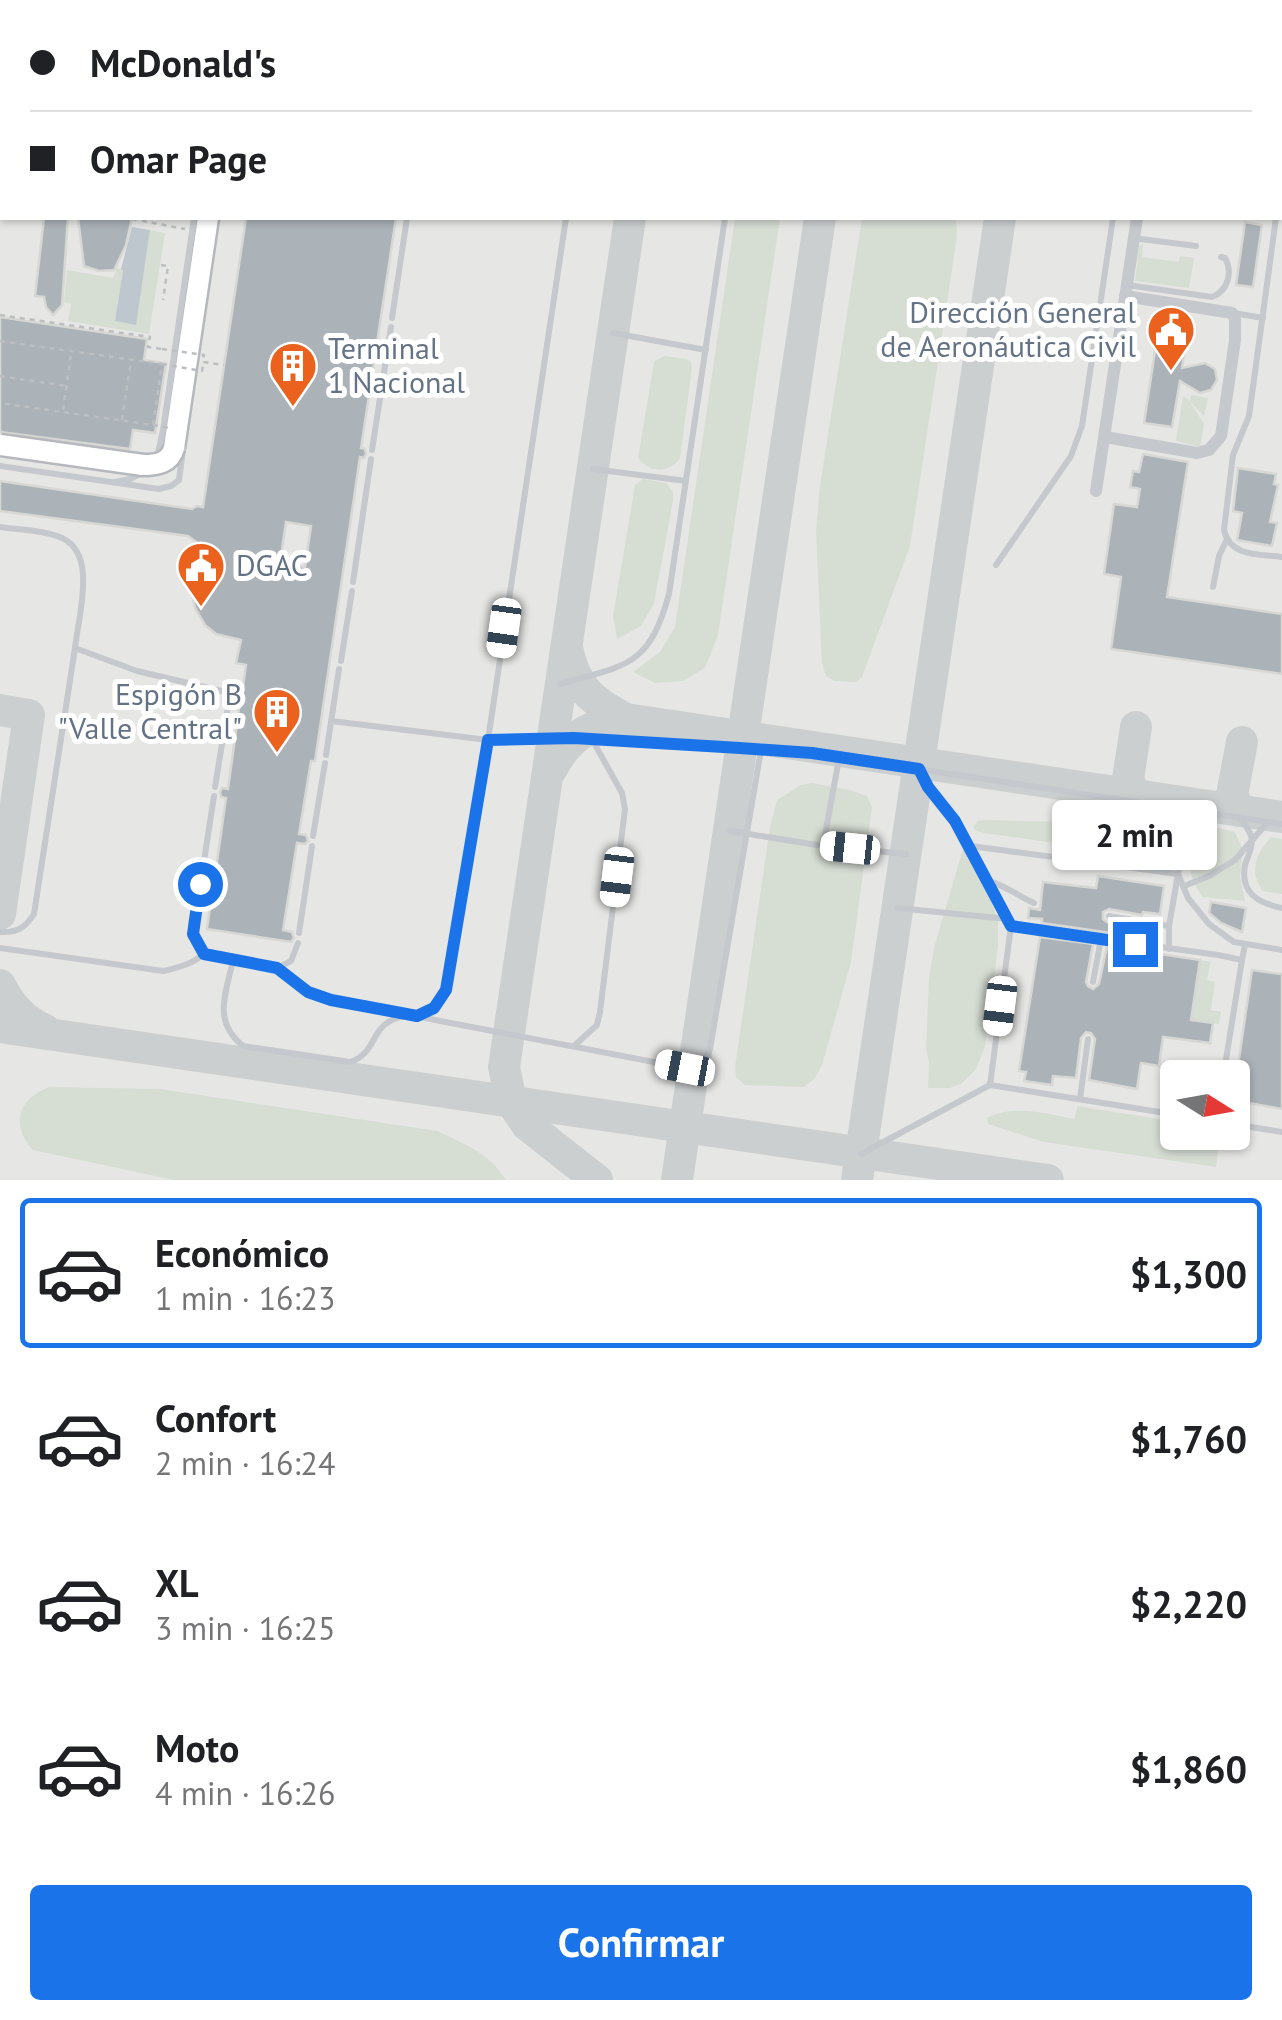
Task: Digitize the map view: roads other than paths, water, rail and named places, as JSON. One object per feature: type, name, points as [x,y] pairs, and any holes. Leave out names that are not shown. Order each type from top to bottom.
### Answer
[{"type":"highway","points":[[0,445],[143,465],[164,462],[173,454],[193,361],[205,226]]},
{"type":"street","points":[[1096,490],[1137,220]]},
{"type":"street","points":[[1106,437],[1197,453],[1214,447],[1223,429],[1234,319],[1126,291]]},
{"type":"lane","points":[[314,836],[407,220]]},
{"type":"lane","points":[[232,960],[223,1014],[226,1028],[243,1046],[350,1062],[366,1054],[386,1024],[434,1008],[446,990],[488,740],[566,220]]},
{"type":"lane","points":[[560,684],[623,666],[648,647],[663,619],[724,220]]},
{"type":"lane","points":[[996,565],[1071,456],[1082,426],[1113,220]]},
{"type":"lane","points":[[1213,587],[1226,541],[1233,456],[1247,422],[1276,220]]},
{"type":"lane","points":[[109,483],[140,475],[157,458],[205,226]]},
{"type":"lane","points":[[0,466],[160,489],[178,480],[205,226]]},
{"type":"lane","points":[[1134,238],[1196,246]]},
{"type":"lane","points":[[1126,291],[1212,297],[1226,286],[1229,265],[1222,257]]},
{"type":"lane","points":[[1234,319],[1263,318]]},
{"type":"lane","points":[[613,333],[706,350]]},
{"type":"lane","points":[[592,469],[686,480]]},
{"type":"lane","points":[[0,526],[67,540],[77,551],[84,575],[34,914],[26,926],[14,932],[0,932]]},
{"type":"lane","points":[[1226,541],[1239,552],[1282,558]]},
{"type":"lane","points":[[75,648],[136,671],[226,692],[229,703],[193,934],[204,954]]},
{"type":"lane","points":[[331,721],[488,740],[593,740],[812,753],[1190,807],[1282,824]]},
{"type":"lane","points":[[574,1046],[597,1025],[600,1012],[625,809],[622,793],[593,740]]},
{"type":"lane","points":[[0,948],[163,972],[204,954],[277,968],[308,992],[331,1000],[685,1068],[702,1062],[710,1049],[760,750]]},
{"type":"lane","points":[[822,846],[839,759]]},
{"type":"lane","points":[[919,769],[970,846],[1009,922],[990,1085]]},
{"type":"lane","points":[[1169,949],[1169,926],[1190,807]]},
{"type":"lane","points":[[1240,818],[1252,841],[1244,870],[1245,884],[1261,904],[1282,908]]},
{"type":"lane","points":[[1184,886],[1235,860],[1267,823]]},
{"type":"lane","points":[[730,831],[906,854]]},
{"type":"lane","points":[[299,933],[312,846]]},
{"type":"lane","points":[[970,846],[1178,874]]},
{"type":"lane","points":[[1178,874],[1198,912],[1209,924],[1234,942],[1282,950]]},
{"type":"lane","points":[[988,880],[1034,903]]},
{"type":"lane","points":[[898,908],[1242,960]]},
{"type":"lane","points":[[1109,916],[1169,926]]},
{"type":"lane","points":[[1092,982],[1100,938]]},
{"type":"lane","points":[[277,968],[291,961],[298,943]]},
{"type":"lane","points":[[1226,1060],[1245,945]]},
{"type":"lane","points":[[1080,1099],[1088,1038]]},
{"type":"lane","points":[[861,1154],[990,1085],[1160,1112]]},
{"type":"lane","points":[[1250,1127],[1282,1132]]},
{"type":"place","name":"Dirección General de Aeronáutica Civil","points":[[1171,372]]},
{"type":"place","name":"Terminal 1 Nacional","points":[[293,408]]},
{"type":"place","name":"DGAC","points":[[201,608]]},
{"type":"place","name":"Espigón B \"Valle Central\"","points":[[277,754]]}]
